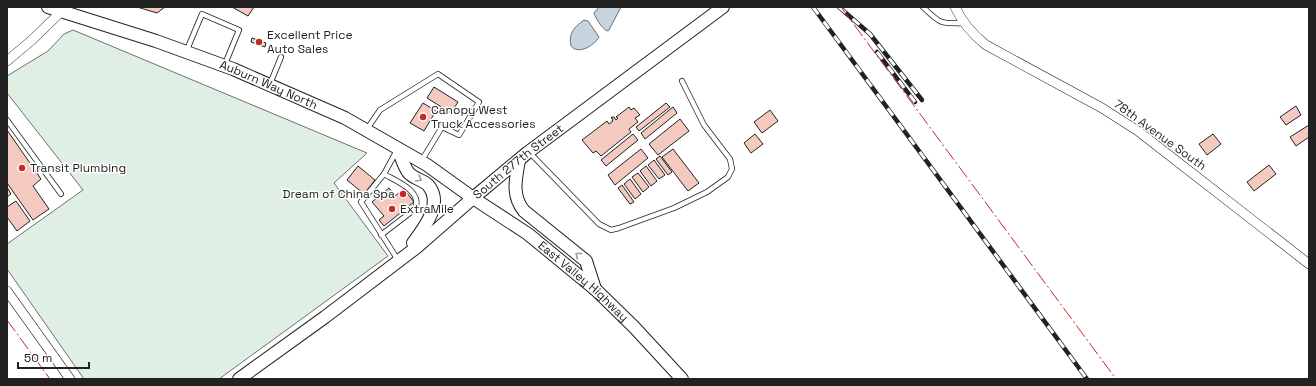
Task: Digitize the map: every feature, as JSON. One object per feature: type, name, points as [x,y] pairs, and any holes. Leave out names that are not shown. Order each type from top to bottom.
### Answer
[{"type":"main road","name":"Auburn Way North","points":[[48,7],[63,9],[224,66],[345,118],[421,162],[472,198]]},
{"type":"main road","name":"South 277th Street","points":[[239,379],[325,317],[417,247],[472,198],[529,152],[723,7]]},
{"type":"main road","points":[[398,149],[408,173],[427,184],[433,193],[434,200],[431,215],[424,229],[400,260]]},
{"type":"main road","points":[[519,160],[515,192],[519,206],[586,261],[595,289]]},
{"type":"main road","name":"East Valley Highway","points":[[472,198],[528,234],[595,289],[634,327],[682,379]]},
{"type":"street","name":"78th Avenue South","points":[[955,7],[975,36],[986,45],[1102,108],[1138,130],[1309,264]]},
{"type":"street","points":[[7,61],[32,40],[63,9]]},
{"type":"street","points":[[7,291],[70,379]]},
{"type":"lane","points":[[923,7],[936,20],[946,24],[965,23]]},
{"type":"lane","points":[[186,52],[202,14],[239,30],[224,66]]},
{"type":"lane","points":[[270,85],[281,57]]},
{"type":"lane","points":[[366,130],[380,110],[438,74],[479,102],[459,135],[442,127],[421,162]]},
{"type":"lane","points":[[529,152],[599,224],[611,230],[674,208],[707,192],[719,184],[728,177],[732,169],[730,159],[704,125],[682,81]]},
{"type":"lane","points":[[7,120],[61,194]]},
{"type":"lane","points":[[398,149],[384,174],[361,202],[381,235],[400,260]]},
{"type":"lane","points":[[381,235],[416,209],[417,205],[417,200],[411,191],[384,174]]},
{"type":"green space","points":[[73,30],[367,153],[334,183],[388,256],[219,379],[84,379],[7,269],[7,244],[83,190],[7,93],[7,76],[48,51],[64,34]]},
{"type":"shaded area","points":[[599,7],[621,7],[609,30],[607,31],[599,23],[594,13]]},
{"type":"shaded area","points":[[584,20],[588,21],[599,37],[594,43],[586,48],[578,50],[574,49],[570,42],[571,34],[577,25]]},
{"type":"building","points":[[137,7],[165,7],[157,13]]},
{"type":"building","points":[[232,7],[254,7],[248,16]]},
{"type":"building","name":"Excellent Price Auto Sales","points":[[252,38],[266,43],[265,47],[251,42]]},
{"type":"building","points":[[434,87],[458,102],[451,113],[427,98]]},
{"type":"building","name":"Canopy West Truck Accessories","points":[[423,103],[436,111],[424,131],[410,123]]},
{"type":"building","points":[[666,103],[670,107],[639,131],[636,127]]},
{"type":"building","points":[[1296,106],[1301,115],[1286,125],[1280,117]]},
{"type":"building","points":[[629,107],[631,110],[634,108],[640,115],[635,118],[638,122],[629,129],[631,132],[601,156],[596,151],[593,153],[582,140],[607,121],[609,124],[613,121],[611,118],[612,117],[616,120],[618,118],[616,117]]},
{"type":"building","points":[[673,107],[677,113],[645,139],[641,133]]},
{"type":"building","points":[[770,110],[778,121],[762,133],[754,122]]},
{"type":"building","points":[[680,119],[689,131],[658,155],[649,144]]},
{"type":"building","points":[[1309,125],[1309,137],[1296,146],[1290,137]]},
{"type":"building","points":[[7,130],[41,179],[33,186],[49,209],[33,220],[7,183]]},
{"type":"building","points":[[633,134],[638,140],[606,166],[601,160]]},
{"type":"building","points":[[755,134],[763,144],[751,153],[744,143]]},
{"type":"building","points":[[1213,134],[1221,144],[1207,155],[1199,144]]},
{"type":"building","points":[[641,149],[648,158],[615,185],[608,175]]},
{"type":"building","points":[[673,149],[699,183],[688,191],[662,157]]},
{"type":"building","points":[[660,156],[672,172],[668,175],[656,159]]},
{"type":"building","points":[[654,160],[665,175],[659,179],[648,165]]},
{"type":"building","points":[[1269,165],[1276,174],[1254,191],[1247,182]]},
{"type":"building","points":[[358,166],[375,180],[364,194],[347,180]]},
{"type":"building","points":[[646,166],[657,181],[651,186],[640,171]]},
{"type":"building","points":[[638,173],[649,187],[643,192],[632,177]]},
{"type":"building","points":[[630,179],[641,194],[635,199],[624,184]]},
{"type":"building","points":[[622,185],[634,202],[630,204],[618,188]]},
{"type":"building","points":[[7,187],[11,194],[7,197]]},
{"type":"building","name":"ExtraMile","points":[[389,188],[395,196],[404,189],[414,202],[384,226],[379,220],[384,216],[372,202]]},
{"type":"building","points":[[16,201],[30,221],[17,231],[7,217],[7,207]]},
{"type":"railway","points":[[813,7],[1087,379]]},
{"type":"railway","points":[[839,7],[870,34],[922,100]]},
{"type":"railway","points":[[877,52],[915,102]]},
{"type":"power","points":[[841,7],[1116,379]]},
{"type":"power","points":[[7,320],[50,379]]},
{"type":"place","name":"Excellent Price Auto Sales","points":[[259,42]]},
{"type":"place","name":"Canopy West Truck Accessories","points":[[423,117]]},
{"type":"place","name":"Transit Plumbing","points":[[22,168]]},
{"type":"place","name":"Dream of China Spa","points":[[403,194]]},
{"type":"place","name":"ExtraMile","points":[[392,209]]}]
